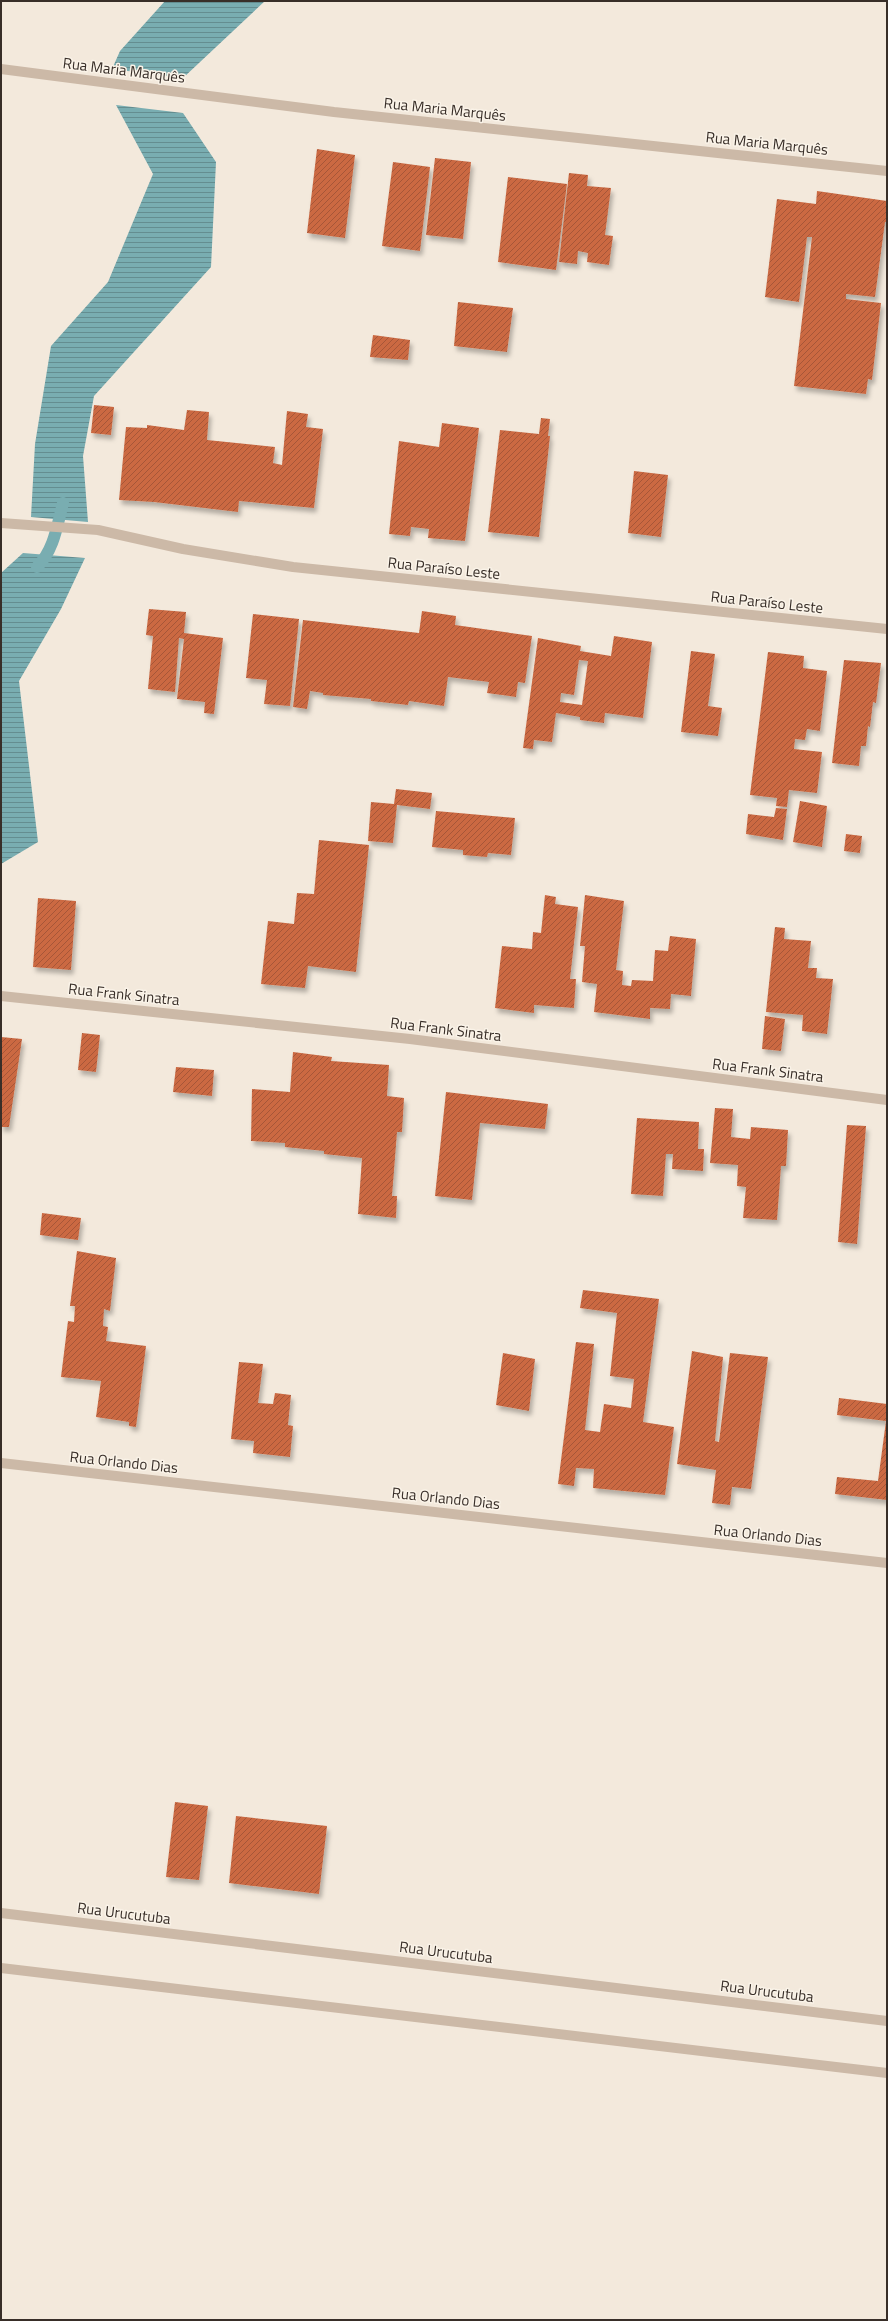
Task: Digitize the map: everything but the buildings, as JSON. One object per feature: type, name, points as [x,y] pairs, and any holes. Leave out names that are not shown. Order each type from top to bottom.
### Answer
[{"type":"street","name":"Rua Maria Marquês","points":[[1,69],[334,112],[887,171]]},
{"type":"street","name":"Rua Paraíso Leste","points":[[1,523],[98,530],[182,549],[293,567],[887,629]]},
{"type":"street","name":"Rua Frank Sinatra","points":[[1,996],[410,1039],[887,1100]]},
{"type":"street","name":"Rua Orlando Dias","points":[[1,1463],[887,1564]]},
{"type":"street","name":"Rua Urucutuba","points":[[1,1913],[887,2021]]},
{"type":"street","points":[[1,1968],[887,2073]]},
{"type":"water","points":[[165,1],[265,1],[183,78],[112,69],[120,51]]},
{"type":"water","points":[[116,105],[183,113],[216,162],[211,267],[94,396],[83,456],[88,522],[31,517],[35,444],[51,346],[108,282],[153,174]]},
{"type":"water","points":[[23,553],[85,558],[61,609],[19,681],[38,842],[1,864],[1,573]]},
{"type":"waterway","points":[[37,567],[43,560],[51,545],[57,529],[63,503]]}]
